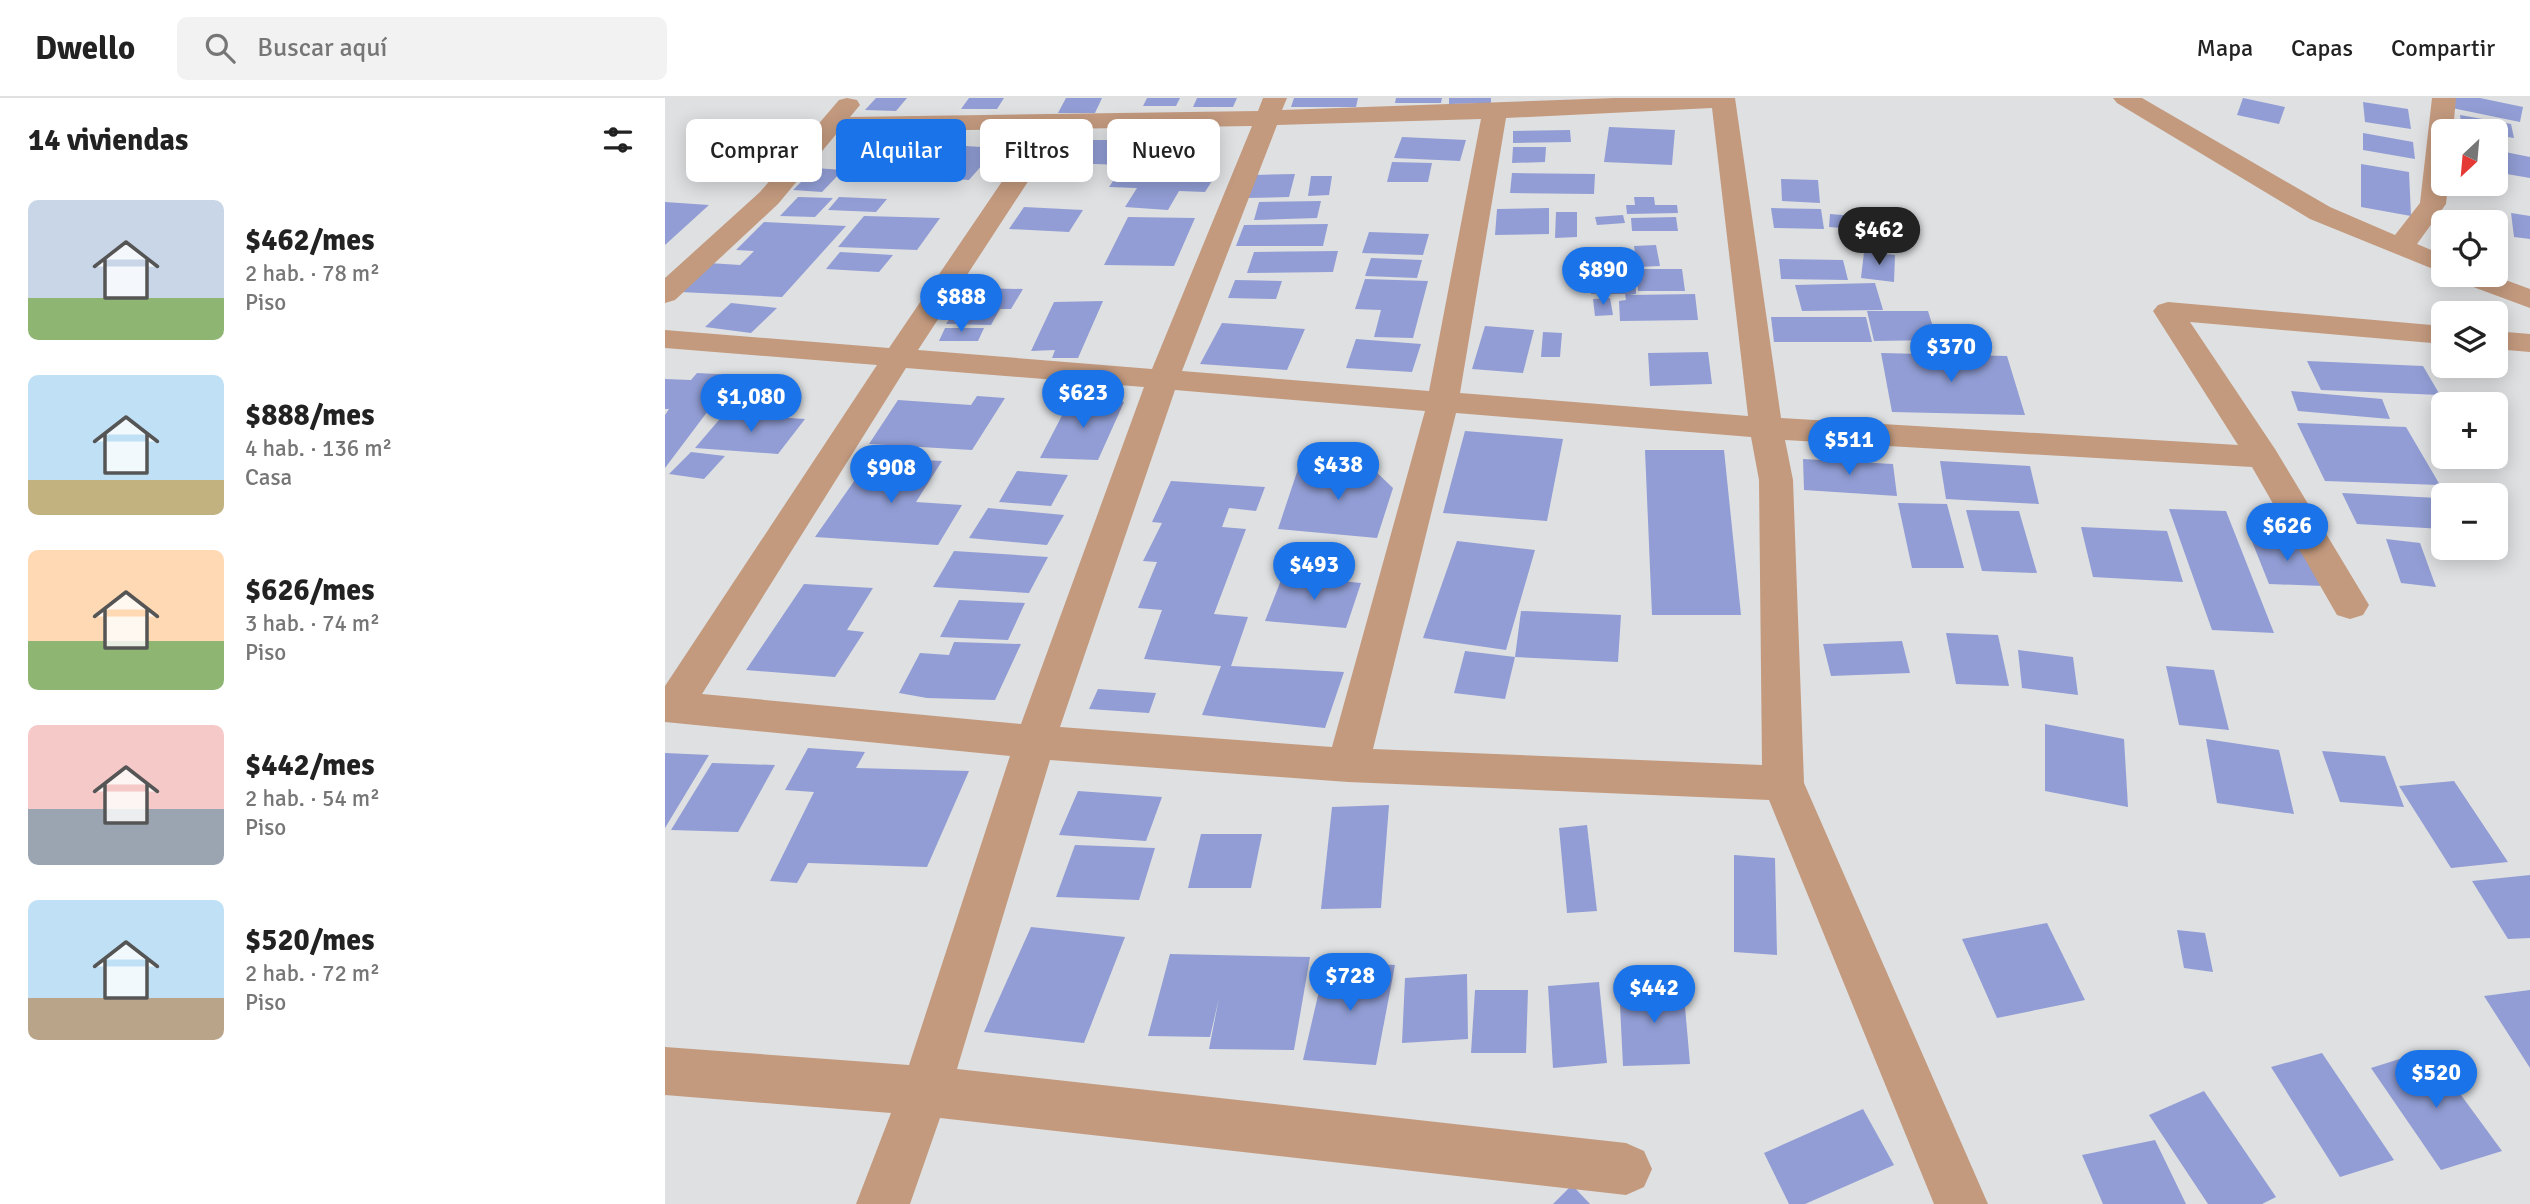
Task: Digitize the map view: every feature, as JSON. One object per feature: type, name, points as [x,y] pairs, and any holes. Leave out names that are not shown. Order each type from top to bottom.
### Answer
[{"type":"street","points":[[665,294],[769,198],[853,98]]},
{"type":"street","points":[[2125,98],[2320,213],[2431,260]]},
{"type":"street","points":[[2400,247],[2433,204],[2444,98]]},
{"type":"street","points":[[1083,119],[1271,108],[1495,111],[1724,99],[1766,428],[1776,480],[1783,783],[1961,1204]]},
{"type":"street","points":[[883,1204],[925,1091],[1035,742],[1163,379],[1271,108]]},
{"type":"street","points":[[1348,765],[1443,402],[1495,111]]},
{"type":"street","points":[[831,125],[980,122]]},
{"type":"street","points":[[1015,182],[669,706],[1035,742],[1348,765],[1783,783]]},
{"type":"street","points":[[2498,287],[2530,299]]},
{"type":"street","points":[[2350,605],[2263,457],[2168,311],[2431,334]]},
{"type":"street","points":[[665,339],[1766,428],[2263,457]]},
{"type":"street","points":[[2508,341],[2530,343]]},
{"type":"street","points":[[665,1071],[925,1091],[1626,1169]]},
{"type":"building","points":[[876,98],[907,98],[896,111],[865,110]]},
{"type":"building","points":[[969,98],[1004,98],[997,109],[961,109]]},
{"type":"building","points":[[1066,98],[1102,98],[1095,113],[1058,113]]},
{"type":"building","points":[[1147,98],[1180,98],[1176,106],[1143,106]]},
{"type":"building","points":[[1197,98],[1237,98],[1233,107],[1193,107]]},
{"type":"building","points":[[1294,98],[1358,98],[1356,107],[1291,107]]},
{"type":"building","points":[[1396,98],[1442,98],[1441,103],[1395,103]]},
{"type":"building","points":[[1449,98],[1491,98],[1491,103],[1449,104]]},
{"type":"building","points":[[2243,98],[2285,107],[2279,124],[2237,115]]},
{"type":"building","points":[[2454,98],[2480,98],[2523,107],[2520,122],[2452,108]]},
{"type":"building","points":[[2363,102],[2408,109],[2411,129],[2365,122]]},
{"type":"building","points":[[2460,115],[2483,119],[2461,119]]},
{"type":"building","points":[[2508,123],[2511,124],[2514,138],[2508,137]]},
{"type":"building","points":[[1609,127],[1675,130],[1672,165],[1604,162]]},
{"type":"building","points":[[1570,130],[1571,142],[1513,143],[1513,131]]},
{"type":"building","points":[[2363,133],[2413,142],[2415,159],[2363,150]]},
{"type":"building","points":[[1402,137],[1466,140],[1460,161],[1394,158]]},
{"type":"building","points":[[1093,140],[1107,140],[1107,164],[1093,164]]},
{"type":"building","points":[[966,146],[980,147],[980,167],[969,180],[966,180]]},
{"type":"building","points":[[1513,147],[1546,147],[1545,162],[1512,163]]},
{"type":"building","points":[[2508,153],[2530,157],[2530,178],[2508,174]]},
{"type":"building","points":[[1392,162],[1432,163],[1428,182],[1387,182]]},
{"type":"building","points":[[2361,164],[2409,172],[2411,216],[2361,207]]},
{"type":"building","points":[[822,168],[836,170],[836,177],[822,192],[793,190],[801,182],[822,182]]},
{"type":"building","points":[[1512,173],[1595,174],[1594,194],[1510,193]]},
{"type":"building","points":[[1295,174],[1289,197],[1246,198],[1253,175]]},
{"type":"building","points":[[1311,176],[1332,176],[1329,195],[1308,196]]},
{"type":"building","points":[[1781,179],[1818,180],[1820,203],[1782,201]]},
{"type":"building","points":[[1112,182],[1211,182],[1205,192],[1179,191],[1168,210],[1125,207],[1137,188],[1109,187]]},
{"type":"building","points":[[798,197],[833,198],[815,217],[780,216]]},
{"type":"building","points":[[839,197],[887,199],[876,212],[828,210]]},
{"type":"building","points":[[1634,197],[1654,197],[1655,205],[1677,205],[1678,213],[1627,214],[1626,205],[1635,205]]},
{"type":"building","points":[[1321,201],[1317,218],[1254,220],[1259,202]]},
{"type":"building","points":[[665,202],[709,205],[665,245]]},
{"type":"building","points":[[1024,207],[1083,210],[1069,232],[1009,229]]},
{"type":"building","points":[[1549,208],[1549,234],[1495,235],[1497,209]]},
{"type":"building","points":[[1771,208],[1821,209],[1824,229],[1774,228]]},
{"type":"building","points":[[1556,212],[1577,212],[1577,237],[1555,238]]},
{"type":"building","points":[[2511,213],[2530,216],[2530,239],[2514,237]]},
{"type":"building","points":[[1830,214],[1866,217],[1866,230],[1829,227]]},
{"type":"building","points":[[1623,215],[1625,223],[1597,225],[1595,217]]},
{"type":"building","points":[[864,216],[940,218],[917,250],[838,247]]},
{"type":"building","points":[[1128,217],[1195,218],[1174,266],[1104,265]]},
{"type":"building","points":[[1676,217],[1678,231],[1632,231],[1631,218]]},
{"type":"building","points":[[764,222],[846,226],[782,297],[680,292],[709,263],[740,265],[754,251],[736,250]]},
{"type":"building","points":[[1328,224],[1323,246],[1236,246],[1244,225]]},
{"type":"building","points":[[1369,232],[1429,234],[1423,255],[1362,253]]},
{"type":"building","points":[[1656,245],[1660,266],[1637,267],[1634,246]]},
{"type":"building","points":[[1338,251],[1333,272],[1247,273],[1254,252]]},
{"type":"building","points":[[840,252],[893,255],[879,272],[826,269]]},
{"type":"building","points":[[1864,252],[1895,255],[1894,282],[1861,278]]},
{"type":"building","points":[[1371,258],[1422,260],[1417,278],[1365,276]]},
{"type":"building","points":[[1779,259],[1843,260],[1848,280],[1781,279]]},
{"type":"building","points":[[1590,267],[1635,267],[1636,294],[1629,295],[1695,294],[1698,320],[1620,321],[1619,301],[1626,300],[1625,294],[1591,294]]},
{"type":"building","points":[[1636,269],[1682,269],[1685,291],[1638,291]]},
{"type":"building","points":[[1365,279],[1428,281],[1413,338],[1374,337],[1381,310],[1355,309]]},
{"type":"building","points":[[1235,280],[1282,281],[1276,299],[1228,298]]},
{"type":"building","points":[[1875,283],[1883,310],[1802,311],[1795,285]]},
{"type":"building","points":[[969,288],[1023,289],[1011,309],[1000,309],[991,325],[946,324]]},
{"type":"building","points":[[1610,298],[1613,315],[1595,316],[1593,299]]},
{"type":"building","points":[[1103,301],[1078,358],[1052,358],[1055,350],[1031,351],[1054,302]]},
{"type":"building","points":[[731,303],[777,308],[751,333],[705,327]]},
{"type":"building","points":[[1867,311],[1928,311],[1937,340],[1874,341]]},
{"type":"building","points":[[1771,317],[1866,317],[1872,342],[1774,342]]},
{"type":"building","points":[[1222,323],[1305,329],[1287,370],[1200,364]]},
{"type":"building","points":[[1485,326],[1534,330],[1523,373],[1472,369]]},
{"type":"building","points":[[945,328],[984,328],[978,341],[939,341]]},
{"type":"building","points":[[1543,332],[1562,333],[1560,357],[1541,357]]},
{"type":"building","points":[[1356,339],[1421,344],[1412,372],[1346,368]]},
{"type":"building","points":[[1708,352],[1712,384],[1650,386],[1648,353]]},
{"type":"building","points":[[1881,353],[2007,356],[2025,415],[1892,412]]},
{"type":"building","points":[[2307,361],[2423,366],[2438,392],[2431,392],[2431,395],[2321,390]]},
{"type":"building","points":[[697,373],[735,375],[665,468],[665,415],[669,409],[665,409],[665,379],[691,380]]},
{"type":"building","points":[[2291,391],[2382,399],[2390,419],[2298,411]]},
{"type":"building","points":[[977,396],[1005,398],[972,450],[869,444],[898,400],[971,405]]},
{"type":"building","points":[[1070,400],[1124,402],[1098,460],[1040,458]]},
{"type":"building","points":[[724,414],[805,419],[778,454],[695,448]]},
{"type":"building","points":[[2297,423],[2406,427],[2439,483],[2431,485],[2325,481]]},
{"type":"building","points":[[1465,431],[1563,439],[1547,521],[1443,513]]},
{"type":"building","points":[[1645,450],[1724,450],[1741,615],[1652,615]]},
{"type":"building","points":[[691,452],[725,456],[704,479],[669,474]]},
{"type":"building","points":[[871,457],[942,461],[916,502],[962,505],[938,545],[815,537]]},
{"type":"building","points":[[1803,459],[1893,464],[1897,496],[1804,490]]},
{"type":"building","points":[[1940,461],[2030,466],[2039,504],[1946,499]]},
{"type":"building","points":[[1333,464],[1371,467],[1393,488],[1377,538],[1278,529],[1298,469],[1330,471]]},
{"type":"building","points":[[1017,471],[1068,475],[1051,506],[999,502]]},
{"type":"building","points":[[1171,481],[1265,487],[1256,511],[1229,508],[1222,527],[1246,529],[1214,614],[1248,617],[1231,666],[1344,672],[1325,728],[1202,715],[1221,666],[1144,659],[1162,610],[1138,608],[1157,562],[1143,561],[1162,523],[1152,522]]},
{"type":"building","points":[[2342,493],[2431,498],[2431,528],[2357,524]]},
{"type":"building","points":[[1898,503],[1947,504],[1964,568],[1912,568]]},
{"type":"building","points":[[988,508],[1064,515],[1047,545],[969,538]]},
{"type":"building","points":[[2169,509],[2226,511],[2274,633],[2212,630]]},
{"type":"building","points":[[1966,510],[2019,511],[2037,573],[1982,571]]},
{"type":"building","points":[[2081,527],[2167,531],[2183,582],[2093,577]]},
{"type":"building","points":[[2251,539],[2305,542],[2324,586],[2269,584]]},
{"type":"building","points":[[2386,539],[2420,543],[2436,587],[2401,583]]},
{"type":"building","points":[[1457,541],[1535,550],[1506,650],[1423,638]]},
{"type":"building","points":[[954,551],[1048,557],[1029,593],[933,587]]},
{"type":"building","points":[[1283,575],[1361,583],[1346,628],[1265,621]]},
{"type":"building","points":[[804,584],[873,588],[847,630],[864,632],[835,677],[746,670]]},
{"type":"building","points":[[959,600],[1025,603],[1008,640],[940,637]]},
{"type":"building","points":[[1521,611],[1621,615],[1618,662],[1515,657]]},
{"type":"building","points":[[1946,633],[1998,635],[2009,686],[1956,684]]},
{"type":"building","points":[[1902,641],[1910,673],[1831,676],[1823,644]]},
{"type":"building","points":[[954,642],[1021,644],[995,700],[927,698],[899,693],[920,653],[949,655]]},
{"type":"building","points":[[2018,650],[2073,657],[2078,695],[2022,688]]},
{"type":"building","points":[[1465,651],[1515,657],[1505,699],[1454,693]]},
{"type":"building","points":[[2166,666],[2214,670],[2229,730],[2179,725]]},
{"type":"building","points":[[1098,689],[1156,693],[1149,713],[1089,709]]},
{"type":"building","points":[[2045,724],[2124,739],[2128,807],[2045,791]]},
{"type":"building","points":[[2206,739],[2279,750],[2294,814],[2217,803]]},
{"type":"building","points":[[808,748],[865,752],[856,768],[969,771],[927,867],[808,863],[797,883],[770,881],[814,792],[785,790]]},
{"type":"building","points":[[2322,751],[2385,756],[2404,807],[2340,802]]},
{"type":"building","points":[[665,753],[709,755],[665,828]]},
{"type":"building","points":[[712,763],[775,765],[738,832],[671,830]]},
{"type":"building","points":[[2454,781],[2508,862],[2451,868],[2399,786]]},
{"type":"building","points":[[1078,791],[1162,797],[1146,841],[1059,835]]},
{"type":"building","points":[[1389,805],[1381,908],[1321,909],[1332,807]]},
{"type":"building","points":[[1587,825],[1597,911],[1567,913],[1559,828]]},
{"type":"building","points":[[1201,834],[1262,834],[1251,888],[1188,888]]},
{"type":"building","points":[[1075,845],[1155,848],[1139,900],[1056,897]]},
{"type":"building","points":[[1734,855],[1775,858],[1777,955],[1734,952]]},
{"type":"building","points":[[2530,875],[2530,938],[2508,939],[2472,881]]},
{"type":"building","points":[[2047,923],[2085,1000],[1997,1018],[1962,939]]},
{"type":"building","points":[[1031,927],[1125,937],[1084,1043],[984,1032]]},
{"type":"building","points":[[2177,930],[2205,933],[2213,972],[2184,968]]},
{"type":"building","points":[[1170,954],[1310,957],[1294,1050],[1209,1049],[1219,998],[1210,1037],[1148,1036]]},
{"type":"building","points":[[1326,961],[1395,965],[1376,1065],[1303,1060]]},
{"type":"building","points":[[1467,974],[1468,1039],[1402,1043],[1405,978]]},
{"type":"building","points":[[1599,982],[1607,1063],[1553,1068],[1548,986]]},
{"type":"building","points":[[1683,984],[1690,1064],[1623,1066],[1619,985]]},
{"type":"building","points":[[1475,990],[1528,990],[1526,1053],[1471,1053]]},
{"type":"building","points":[[2530,990],[2530,1068],[2484,996]]},
{"type":"building","points":[[2428,1050],[2502,1151],[2441,1170],[2371,1068]]},
{"type":"building","points":[[2322,1053],[2394,1160],[2340,1177],[2271,1067]]},
{"type":"building","points":[[2204,1091],[2276,1197],[2262,1204],[2208,1204],[2149,1115]]},
{"type":"building","points":[[1863,1109],[1894,1165],[1805,1204],[1789,1204],[1764,1153]]},
{"type":"building","points":[[2155,1140],[2186,1204],[2103,1204],[2082,1155]]},
{"type":"building","points":[[1572,1185],[1590,1204],[1553,1204]]}]
